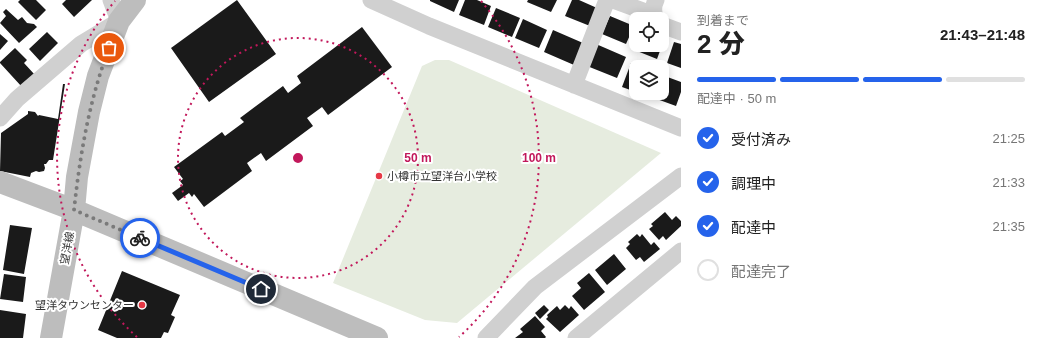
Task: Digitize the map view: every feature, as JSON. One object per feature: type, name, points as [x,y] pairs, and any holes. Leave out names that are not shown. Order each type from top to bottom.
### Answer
[{"type":"street","points":[[0,118],[22,94],[81,44],[119,21],[111,0]]},
{"type":"street","name":"望洋線","points":[[51,338],[74,210],[77,177],[89,112],[98,76],[119,21],[135,0]]},
{"type":"street","points":[[371,0],[429,26],[681,128]]},
{"type":"street","points":[[574,85],[607,0]]},
{"type":"street","points":[[613,0],[648,12]]},
{"type":"street","points":[[669,24],[681,32]]},
{"type":"street","points":[[486,338],[535,287],[681,176]]},
{"type":"street","points":[[0,182],[74,210],[377,338]]},
{"type":"street","points":[[576,338],[681,251]]},
{"type":"shaded area","points":[[435,60],[449,60],[661,153],[457,323],[425,320],[333,283],[422,66]]},
{"type":"building","points":[[20,0],[36,0],[46,10],[36,20],[18,2]]},
{"type":"building","points":[[66,0],[92,0],[74,17],[62,4]]},
{"type":"building","points":[[237,0],[276,54],[209,102],[171,48]]},
{"type":"building","points":[[430,0],[459,0],[454,12]]},
{"type":"building","points":[[465,0],[477,0],[491,6],[484,25],[459,15]]},
{"type":"building","points":[[528,0],[557,0],[551,12],[527,2]]},
{"type":"building","points":[[572,0],[579,0],[597,8],[590,26],[565,16]]},
{"type":"building","points":[[496,8],[520,18],[512,37],[488,27]]},
{"type":"building","points":[[6,9],[18,20],[22,17],[27,23],[34,24],[37,27],[19,43],[0,23],[6,16],[3,12]]},
{"type":"building","points":[[610,16],[629,24],[629,37],[626,44],[602,34]]},
{"type":"building","points":[[523,19],[547,30],[539,48],[515,38]]},
{"type":"building","points":[[362,27],[392,67],[328,115],[322,107],[307,118],[313,126],[266,161],[261,153],[247,163],[252,171],[204,207],[194,194],[192,197],[189,193],[178,201],[172,193],[183,185],[180,181],[183,179],[174,167],[222,132],[225,136],[244,122],[240,118],[283,86],[288,93],[301,83],[297,76]]},
{"type":"building","points":[[553,30],[583,43],[574,65],[544,52]]},
{"type":"building","points":[[47,32],[58,43],[40,61],[29,49]]},
{"type":"building","points":[[0,34],[8,41],[0,50]]},
{"type":"building","points":[[674,42],[681,44],[681,68],[669,64],[668,60]]},
{"type":"building","points":[[596,44],[626,57],[617,78],[587,66]]},
{"type":"building","points":[[15,48],[27,60],[24,63],[35,75],[22,87],[0,63]]},
{"type":"building","points":[[640,52],[660,52],[657,59]]},
{"type":"building","points":[[629,68],[629,90],[622,87]]},
{"type":"building","points":[[669,78],[681,82],[681,92],[676,106],[660,100],[669,100]]},
{"type":"building","points":[[63,84],[65,84],[53,160],[49,160],[46,164],[44,164],[44,171],[36,171],[31,173],[30,177],[0,171],[1,133],[28,114],[28,111],[35,112],[38,116],[58,119]]},
{"type":"building","points":[[665,212],[672,220],[676,216],[681,221],[681,226],[666,240],[663,236],[659,240],[649,229],[653,226],[651,224]]},
{"type":"building","points":[[10,225],[32,228],[24,274],[3,270]]},
{"type":"building","points":[[637,234],[640,237],[642,234],[651,245],[654,242],[660,249],[644,262],[640,257],[636,260],[626,248],[630,244],[628,242]]},
{"type":"building","points":[[614,254],[626,269],[607,285],[595,270]]},
{"type":"building","name":"望洋タウンセンター","points":[[122,271],[180,295],[171,315],[175,317],[168,333],[164,332],[161,338],[117,338],[98,330]]},
{"type":"building","points":[[589,273],[605,292],[584,310],[572,296],[581,288],[577,283]]},
{"type":"building","points":[[4,274],[26,277],[23,302],[0,299]]},
{"type":"building","points":[[544,305],[549,310],[540,319],[535,313]]},
{"type":"building","points":[[565,305],[569,309],[571,306],[579,315],[560,332],[546,319],[548,317],[547,315],[557,306],[560,310]]},
{"type":"building","points":[[0,310],[26,314],[23,338],[0,338]]},
{"type":"building","points":[[535,316],[545,327],[541,331],[546,337],[515,338],[523,332],[520,329]]},
{"type":"way so far","points":[[109,48],[98,76],[89,112],[77,177],[74,210],[140,238]]},
{"type":"place","name":"小樽市立望洋台小学校","points":[[379,176]]},
{"type":"place","name":"望洋タウンセンター","points":[[142,305]]},
{"type":"route","points":[[140,238],[261,289]]}]
